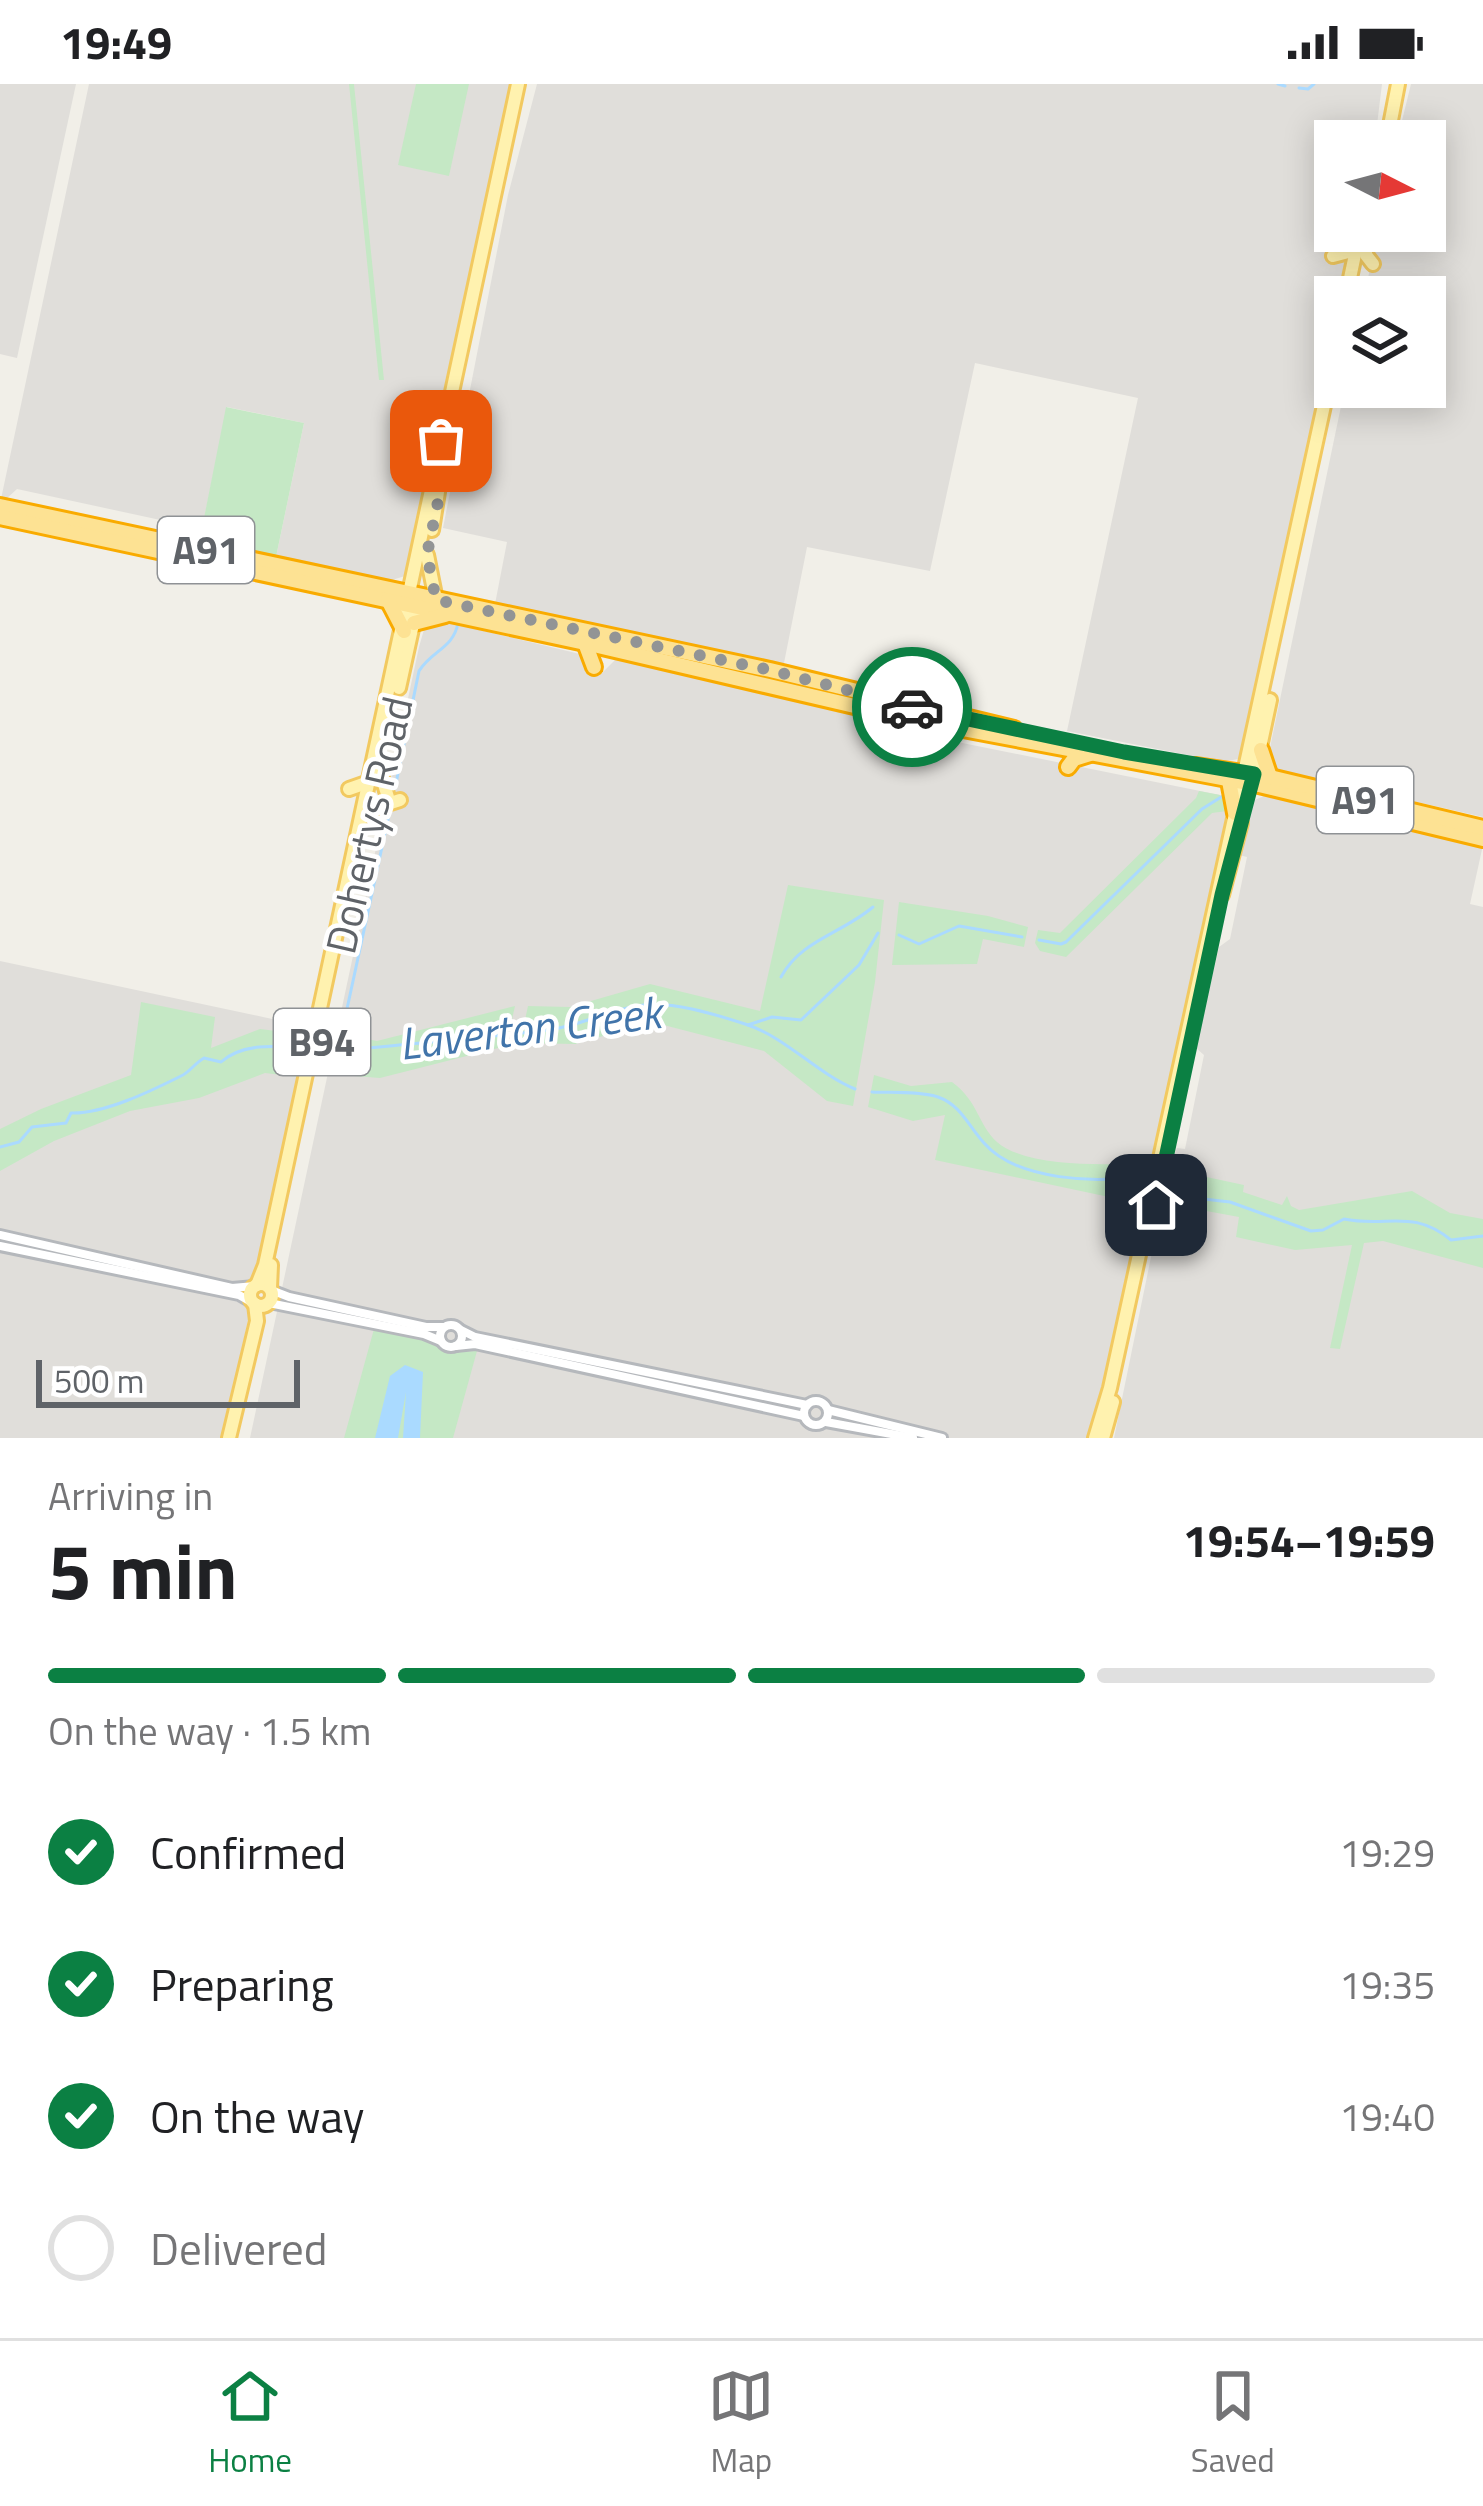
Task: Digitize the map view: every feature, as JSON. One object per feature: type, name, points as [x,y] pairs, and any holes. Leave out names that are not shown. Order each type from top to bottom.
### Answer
[{"type":"highway","name":"A91","points":[[0,506],[387,595],[412,609],[585,643],[910,719],[1058,745],[1068,767],[1074,759],[1095,753],[1249,776],[1483,839]]},
{"type":"highway","name":"A91","points":[[0,518],[387,595]]},
{"type":"highway","points":[[387,595],[412,609]]},
{"type":"highway","name":"A91","points":[[412,609],[436,600],[770,670],[918,709],[1483,828]]},
{"type":"highway","points":[[585,643],[595,662],[619,651]]},
{"type":"highway","points":[[910,719],[921,735],[944,726]]},
{"type":"highway","points":[[1235,813],[1249,776]]},
{"type":"main road","points":[[503,155],[511,102],[508,84]]},
{"type":"main road","name":"Dohertys Road","points":[[232,1438],[427,554],[439,497],[446,400],[518,84]]},
{"type":"main road","points":[[1391,120],[1398,84]]},
{"type":"main road","points":[[1344,276],[1338,260],[1352,252]]},
{"type":"main road","points":[[1366,252],[1375,267],[1366,276]]},
{"type":"main road","points":[[1099,1438],[1249,776],[1324,408]]},
{"type":"main road","name":"Dohertys Road","points":[[412,609],[443,436]]},
{"type":"main road","points":[[427,554],[436,600]]},
{"type":"main road","points":[[387,595],[414,578]]},
{"type":"main road","points":[[375,777],[394,799],[367,812],[352,790],[375,777]]},
{"type":"main road","points":[[1229,860],[1235,813]]},
{"type":"street","points":[[0,1234],[262,1295]]},
{"type":"street","points":[[0,1246],[238,1295],[289,1298],[396,1324],[446,1346],[471,1343],[737,1396],[807,1405],[819,1401],[828,1410],[942,1438]]},
{"type":"street","points":[[396,1324],[452,1324],[475,1337],[687,1386]]},
{"type":"street","points":[[441,1341],[443,1327]]},
{"type":"street","points":[[456,1346],[461,1330]]},
{"type":"street","points":[[737,1396],[804,1416],[814,1426],[826,1422],[913,1438]]},
{"type":"street","points":[[804,1416],[807,1405]]},
{"type":"street","points":[[826,1422],[828,1410]]},
{"type":"shaded area","points":[[0,84],[76,84],[17,358],[0,354]]},
{"type":"shaded area","points":[[89,84],[510,84],[405,576],[392,580],[276,557],[304,423],[227,407],[202,529],[17,489],[1,499]]},
{"type":"shaded area","points":[[537,84],[1382,84],[1378,120],[1314,120],[1314,252],[1352,252],[1346,276],[1314,276],[1314,408],[1318,408],[1243,758],[1223,762],[1067,731],[1138,398],[975,363],[930,571],[807,547],[784,663],[764,664],[495,604],[507,542],[443,528],[508,195]]},
{"type":"shaded area","points":[[1411,84],[1483,84],[1483,817],[1277,770],[1268,757],[1341,408],[1446,408],[1446,276],[1368,276],[1374,252],[1446,252],[1446,120],[1402,120]]},
{"type":"shaded area","points":[[450,623],[580,654],[586,672],[601,674],[615,660],[672,669],[826,702],[825,709],[889,723],[898,730],[1220,795],[1228,806],[1092,1438],[250,1438],[419,647],[425,626]]},
{"type":"shaded area","points":[[1264,796],[1483,845],[1470,904],[1483,907],[1483,1438],[1114,1438],[1169,1169],[1177,1148],[1185,1149],[1204,1055],[1196,1048],[1219,947],[1230,939],[1247,857],[1239,855],[1250,802]]},
{"type":"shaded area","points":[[0,961],[310,1027],[223,1438],[0,1438]]},
{"type":"green space","points":[[349,84],[354,84],[384,380],[379,380]]},
{"type":"green space","points":[[416,84],[469,84],[449,176],[398,165]]},
{"type":"green space","points":[[226,407],[304,423],[276,557],[190,539],[189,526],[202,528]]},
{"type":"green space","points":[[1199,791],[1220,795],[1227,811],[1212,813],[1066,957],[1040,951],[1035,943],[1038,930],[1060,933]]},
{"type":"green space","points":[[788,885],[884,900],[853,1106],[827,1101],[764,1051],[652,1022],[575,1044],[520,1043],[528,1006],[570,1007],[650,984],[760,1011]]},
{"type":"green space","points":[[899,902],[1028,927],[1024,947],[983,939],[977,964],[892,965]]},
{"type":"green space","points":[[141,1002],[215,1017],[211,1048],[260,1029],[308,1035],[299,1077],[265,1073],[199,1098],[130,1111],[54,1141],[0,1171],[0,1129],[131,1075]]},
{"type":"green space","points":[[515,1006],[506,1046],[380,1078],[328,1074],[337,1033],[377,1041]]},
{"type":"green space","points":[[874,1075],[911,1086],[952,1082],[968,1097],[997,1142],[1028,1157],[1110,1164],[1145,1163],[1147,1157],[1151,1162],[1142,1204],[935,1160],[945,1115],[913,1121],[868,1107]]},
{"type":"green space","points":[[1169,1169],[1244,1185],[1243,1192],[1282,1205],[1287,1196],[1299,1210],[1412,1191],[1450,1213],[1483,1219],[1483,1268],[1383,1241],[1364,1243],[1340,1349],[1330,1348],[1352,1245],[1295,1250],[1236,1237],[1239,1217],[1163,1203]]},
{"type":"green space","points":[[374,1329],[431,1341],[448,1352],[477,1351],[453,1438],[344,1438]]},
{"type":"water","points":[[405,1365],[423,1372],[420,1438],[403,1438],[406,1392],[398,1438],[375,1438],[390,1376]]},
{"type":"waterway","points":[[1278,84],[1285,86]]},
{"type":"waterway","points":[[1299,88],[1314,84]]},
{"type":"waterway","points":[[395,788],[419,671],[452,639],[458,623]]},
{"type":"waterway","points":[[1039,940],[1066,942],[1202,809],[1226,794]]},
{"type":"waterway","points":[[345,1018],[390,810]]},
{"type":"waterway","points":[[781,977],[799,954],[873,907]]},
{"type":"waterway","points":[[899,935],[919,944],[959,926],[1022,937]]},
{"type":"waterway","points":[[748,1025],[772,1017],[801,1020],[859,965],[878,933]]},
{"type":"waterway","name":"Laverton Creek","points":[[329,1052],[548,1030],[626,1008],[678,1006],[760,1030],[855,1089]]},
{"type":"waterway","points":[[331,1051],[342,1036]]},
{"type":"waterway","name":"Laverton Creek","points":[[0,1147],[19,1142],[32,1127],[66,1123],[71,1113],[98,1110],[142,1095],[204,1058],[221,1062],[259,1047],[302,1050]]},
{"type":"waterway","name":"Laverton Creek","points":[[872,1092],[938,1097],[959,1111],[998,1156],[1037,1172],[1082,1179],[1144,1175]]},
{"type":"waterway","name":"Laverton Creek","points":[[1168,1184],[1186,1197],[1230,1202],[1311,1231],[1344,1219],[1424,1224],[1451,1240],[1483,1236]]},
{"type":"way so far","points":[[441,441],[445,430],[439,497],[427,554],[436,600],[770,670],[912,707]]},
{"type":"route","points":[[912,707],[1254,774],[1222,895],[1156,1205]]}]
